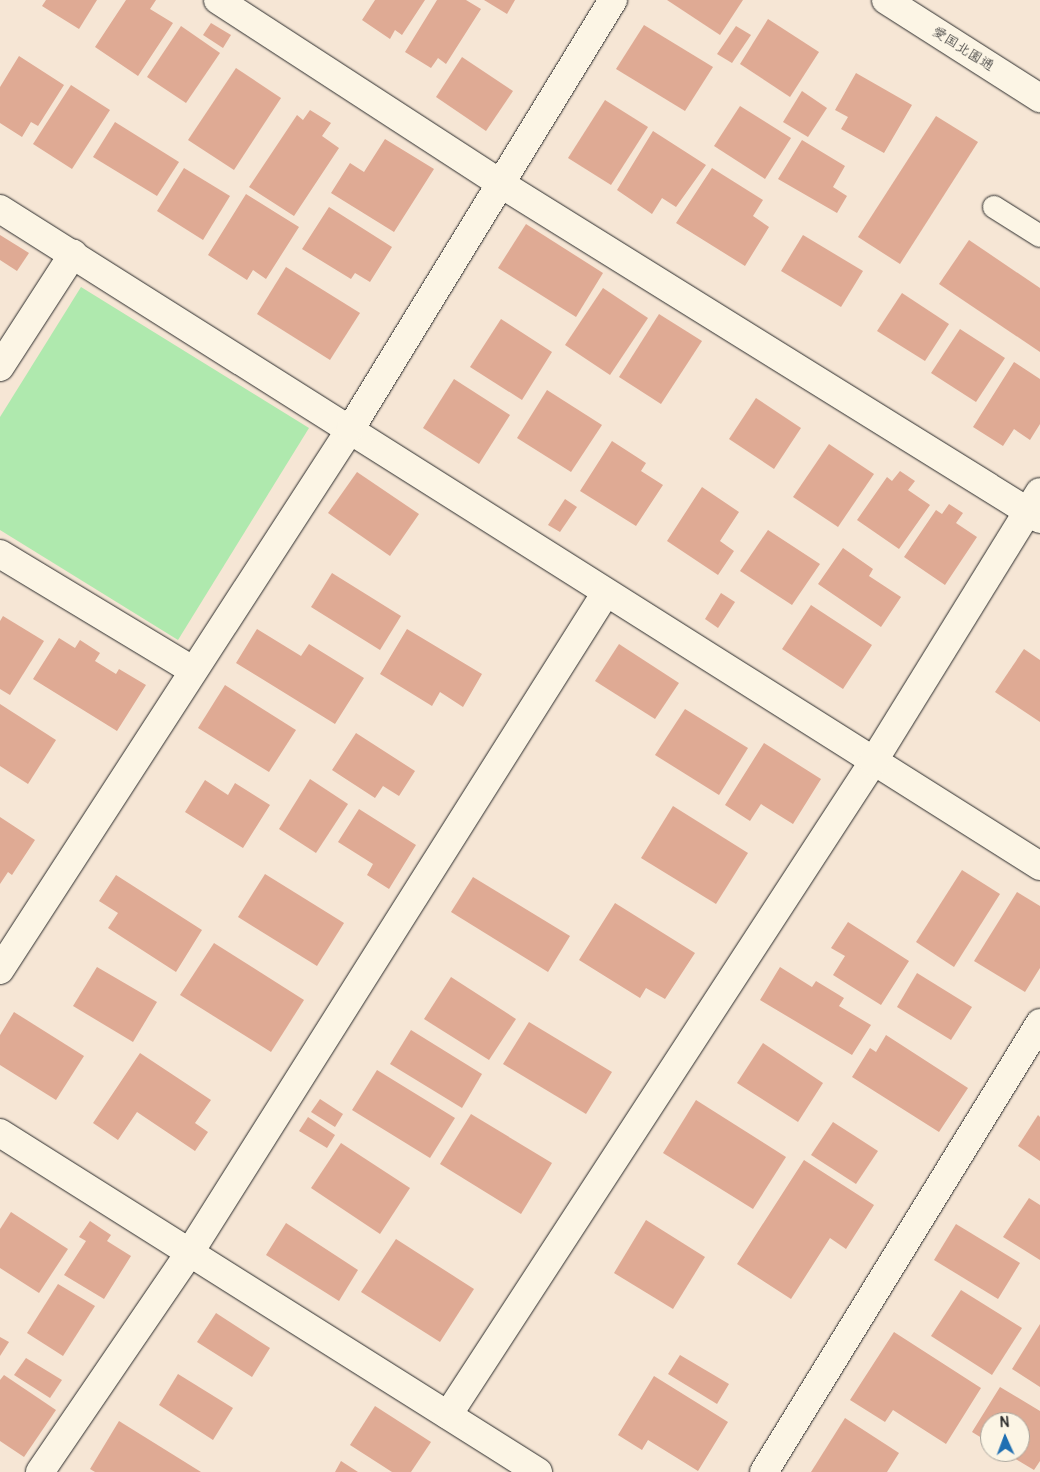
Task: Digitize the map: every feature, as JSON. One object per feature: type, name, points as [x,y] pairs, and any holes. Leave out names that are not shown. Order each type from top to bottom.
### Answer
[{"type":"street","points":[[218,0],[498,182],[1036,507],[873,762],[448,1416]]},
{"type":"street","points":[[0,970],[191,669],[351,428],[498,182],[612,0]]},
{"type":"street","name":"愛国北園通","points":[[886,0],[1040,98]]},
{"type":"street","points":[[0,209],[351,428],[605,594],[1040,866]]},
{"type":"street","points":[[0,367],[73,254]]},
{"type":"street","points":[[0,554],[191,669]]},
{"type":"street","points":[[40,1472],[190,1252],[605,594]]},
{"type":"street","points":[[764,1472],[1040,1023]]},
{"type":"street","points":[[0,1132],[538,1472]]},
{"type":"lane","points":[[994,207],[1040,236]]},
{"type":"green space","points":[[81,287],[309,428],[178,640],[0,530],[0,417]]},
{"type":"building","points":[[46,0],[97,0],[79,29],[42,6]]},
{"type":"building","points":[[126,0],[156,0],[150,9],[173,23],[138,76],[95,47]]},
{"type":"building","points":[[375,0],[425,0],[402,35],[395,30],[390,39],[362,20]]},
{"type":"building","points":[[437,0],[466,0],[481,9],[446,64],[438,58],[431,68],[405,52]]},
{"type":"building","points":[[484,0],[515,0],[507,14]]},
{"type":"building","points":[[667,0],[743,0],[720,35]]},
{"type":"building","points":[[768,19],[819,52],[790,97],[740,64]]},
{"type":"building","points":[[211,23],[231,35],[223,48],[203,35]]},
{"type":"building","points":[[644,25],[713,67],[685,111],[616,69]]},
{"type":"building","points":[[181,26],[220,53],[186,103],[147,77]]},
{"type":"building","points":[[736,26],[751,35],[732,63],[717,54]]},
{"type":"building","points":[[19,56],[64,85],[38,126],[31,122],[22,137],[0,123],[0,87]]},
{"type":"building","points":[[462,57],[513,91],[486,131],[436,97]]},
{"type":"building","points":[[236,68],[281,98],[234,170],[188,140]]},
{"type":"building","points":[[856,73],[912,105],[884,153],[841,129],[848,117],[835,110]]},
{"type":"building","points":[[71,85],[110,110],[72,169],[33,144]]},
{"type":"building","points":[[802,91],[827,108],[808,137],[783,122]]},
{"type":"building","points":[[605,100],[648,127],[611,185],[568,158]]},
{"type":"building","points":[[740,106],[791,138],[765,179],[714,146]]},
{"type":"building","points":[[310,110],[331,123],[322,136],[339,148],[294,216],[249,187],[297,115],[303,120]]},
{"type":"building","points":[[936,116],[978,142],[900,264],[858,237]]},
{"type":"building","points":[[115,122],[179,162],[157,196],[93,157]]},
{"type":"building","points":[[653,131],[706,165],[676,207],[662,198],[652,214],[617,190]]},
{"type":"building","points":[[385,139],[434,169],[394,232],[331,193],[350,163],[364,172]]},
{"type":"building","points":[[802,140],[845,166],[833,187],[847,196],[837,213],[778,179]]},
{"type":"building","points":[[184,168],[230,196],[203,240],[157,211]]},
{"type":"building","points":[[712,168],[763,200],[753,216],[769,227],[745,266],[676,223]]},
{"type":"building","points":[[246,194],[299,227],[266,279],[253,270],[247,280],[208,255]]},
{"type":"building","points":[[329,207],[392,247],[370,282],[355,273],[351,279],[302,249]]},
{"type":"building","points":[[526,224],[603,273],[576,317],[498,268]]},
{"type":"building","points":[[0,235],[29,253],[17,271],[0,260]]},
{"type":"building","points":[[803,235],[863,271],[841,307],[781,271]]},
{"type":"building","points":[[969,240],[1040,288],[1040,352],[939,284]]},
{"type":"building","points":[[286,267],[360,313],[330,360],[257,314]]},
{"type":"building","points":[[603,288],[648,318],[610,375],[565,345]]},
{"type":"building","points":[[902,293],[949,324],[925,361],[877,331]]},
{"type":"building","points":[[659,314],[702,341],[661,404],[619,377]]},
{"type":"building","points":[[501,319],[552,352],[522,400],[470,367]]},
{"type":"building","points":[[960,329],[1005,358],[976,402],[931,373]]},
{"type":"building","points":[[1014,362],[1040,379],[1040,424],[1030,440],[1014,429],[1003,446],[973,427]]},
{"type":"building","points":[[454,379],[510,415],[479,464],[423,428]]},
{"type":"building","points":[[547,390],[602,425],[571,472],[517,438]]},
{"type":"building","points":[[756,398],[801,428],[774,469],[729,439]]},
{"type":"building","points":[[612,441],[646,463],[641,471],[663,485],[636,526],[580,491]]},
{"type":"building","points":[[829,444],[874,474],[838,527],[793,497]]},
{"type":"building","points":[[900,471],[915,481],[908,490],[930,505],[899,549],[857,520],[887,477],[892,481]]},
{"type":"building","points":[[357,472],[419,514],[390,556],[328,513]]},
{"type":"building","points":[[702,487],[739,512],[720,541],[734,551],[718,575],[667,541]]},
{"type":"building","points":[[565,499],[577,507],[560,532],[548,525]]},
{"type":"building","points":[[949,504],[963,513],[956,523],[977,537],[945,585],[904,557],[936,510],[942,514]]},
{"type":"building","points":[[768,530],[820,564],[792,605],[740,571]]},
{"type":"building","points":[[843,548],[873,569],[869,576],[901,597],[881,627],[818,584]]},
{"type":"building","points":[[332,573],[401,616],[380,650],[311,607]]},
{"type":"building","points":[[721,593],[735,602],[718,628],[705,619]]},
{"type":"building","points":[[811,605],[872,645],[843,689],[782,649]]},
{"type":"building","points":[[3,616],[44,641],[10,695],[0,689],[0,621]]},
{"type":"building","points":[[257,629],[301,656],[309,644],[364,678],[335,724],[236,663]]},
{"type":"building","points":[[407,629],[482,674],[463,707],[440,692],[432,706],[380,674]]},
{"type":"building","points":[[59,638],[75,648],[80,640],[100,653],[95,661],[116,674],[119,669],[146,685],[117,731],[33,679]]},
{"type":"building","points":[[619,644],[679,683],[655,719],[595,681]]},
{"type":"building","points":[[1024,649],[1040,660],[1040,722],[995,692]]},
{"type":"building","points":[[225,685],[296,730],[269,772],[198,728]]},
{"type":"building","points":[[0,704],[56,740],[28,784],[0,766]]},
{"type":"building","points":[[685,709],[748,748],[719,795],[655,755]]},
{"type":"building","points":[[356,733],[415,771],[399,796],[383,786],[375,798],[332,770]]},
{"type":"building","points":[[764,743],[821,779],[793,824],[761,804],[750,821],[725,805]]},
{"type":"building","points":[[310,779],[348,804],[316,853],[279,829]]},
{"type":"building","points":[[205,780],[228,795],[235,783],[270,805],[243,848],[185,812]]},
{"type":"building","points":[[673,806],[748,853],[716,904],[641,858]]},
{"type":"building","points":[[359,809],[416,845],[389,889],[367,875],[373,864],[338,842]]},
{"type":"building","points":[[0,817],[35,840],[12,875],[8,872],[0,884]]},
{"type":"building","points":[[962,870],[1000,894],[954,967],[916,942]]},
{"type":"building","points":[[265,874],[344,923],[317,966],[238,917]]},
{"type":"building","points":[[116,875],[202,930],[176,972],[108,928],[118,913],[99,901]]},
{"type":"building","points":[[473,877],[570,936],[548,972],[451,912]]},
{"type":"building","points":[[1017,892],[1040,906],[1040,968],[1025,992],[974,961]]},
{"type":"building","points":[[615,903],[695,953],[665,999],[646,988],[640,998],[579,960]]},
{"type":"building","points":[[848,922],[909,961],[881,1005],[833,975],[845,956],[831,948]]},
{"type":"building","points":[[214,943],[304,1000],[271,1052],[180,995]]},
{"type":"building","points":[[97,967],[157,1002],[133,1042],[73,1006]]},
{"type":"building","points":[[780,967],[812,987],[816,981],[844,998],[839,1006],[871,1025],[852,1055],[760,1000]]},
{"type":"building","points":[[917,973],[972,1007],[951,1040],[897,1007]]},
{"type":"building","points":[[451,977],[516,1019],[489,1060],[424,1019]]},
{"type":"building","points":[[14,1012],[84,1056],[56,1100],[0,1065],[0,1035]]},
{"type":"building","points":[[529,1022],[612,1072],[586,1114],[503,1064]]},
{"type":"building","points":[[411,1030],[482,1074],[462,1108],[390,1064]]},
{"type":"building","points":[[886,1035],[968,1088],[939,1132],[852,1077],[870,1048],[876,1052]]},
{"type":"building","points":[[763,1043],[823,1083],[798,1122],[737,1083]]},
{"type":"building","points":[[140,1053],[211,1100],[195,1123],[208,1132],[195,1151],[137,1112],[118,1140],[93,1123]]},
{"type":"building","points":[[377,1070],[455,1118],[430,1158],[352,1110]]},
{"type":"building","points":[[320,1099],[343,1114],[335,1127],[311,1112]]},
{"type":"building","points":[[696,1100],[786,1157],[753,1209],[663,1153]]},
{"type":"building","points":[[471,1114],[552,1163],[521,1214],[440,1164]]},
{"type":"building","points":[[1038,1115],[1040,1117],[1040,1161],[1018,1146]]},
{"type":"building","points":[[308,1117],[335,1135],[327,1148],[299,1131]]},
{"type":"building","points":[[833,1122],[878,1151],[856,1184],[811,1155]]},
{"type":"building","points":[[341,1143],[410,1188],[380,1234],[311,1188]]},
{"type":"building","points":[[804,1160],[874,1205],[846,1249],[830,1238],[791,1299],[737,1264]]},
{"type":"building","points":[[1029,1198],[1040,1205],[1040,1260],[1003,1237]]},
{"type":"building","points":[[11,1212],[68,1249],[39,1293],[0,1268],[0,1229]]},
{"type":"building","points":[[646,1220],[705,1257],[673,1309],[614,1273]]},
{"type":"building","points":[[90,1221],[111,1235],[107,1241],[131,1256],[104,1299],[64,1275],[86,1241],[79,1237]]},
{"type":"building","points":[[286,1223],[358,1270],[339,1301],[266,1255]]},
{"type":"building","points":[[956,1224],[1020,1263],[998,1299],[934,1260]]},
{"type":"building","points":[[396,1239],[474,1289],[440,1342],[361,1292]]},
{"type":"building","points":[[58,1284],[95,1306],[63,1356],[27,1333]]},
{"type":"building","points":[[961,1290],[1022,1328],[992,1375],[931,1336]]},
{"type":"building","points":[[216,1313],[270,1348],[252,1377],[197,1342]]},
{"type":"building","points":[[1040,1324],[1040,1387],[1012,1369]]},
{"type":"building","points":[[894,1332],[981,1388],[946,1444],[893,1410],[885,1422],[850,1400]]},
{"type":"building","points":[[0,1337],[9,1342],[0,1356]]},
{"type":"building","points":[[680,1355],[729,1384],[717,1404],[668,1374]]},
{"type":"building","points":[[26,1358],[62,1380],[50,1398],[14,1375]]},
{"type":"building","points":[[178,1374],[233,1408],[213,1440],[159,1405]]},
{"type":"building","points":[[4,1375],[56,1410],[24,1457],[0,1441],[0,1380]]},
{"type":"building","points":[[654,1376],[728,1422],[698,1471],[648,1440],[642,1450],[618,1435]]},
{"type":"building","points":[[1000,1387],[1040,1411],[1040,1461],[1034,1470],[1021,1462],[1030,1462],[1030,1412],[984,1412]]},
{"type":"building","points":[[375,1406],[431,1442],[411,1472],[392,1472],[350,1445]]},
{"type":"building","points":[[845,1418],[899,1453],[887,1472],[811,1472]]},
{"type":"building","points":[[980,1419],[980,1437],[972,1432]]},
{"type":"building","points":[[119,1421],[201,1472],[95,1472],[90,1469]]},
{"type":"building","points":[[341,1461],[358,1472],[335,1472]]}]
